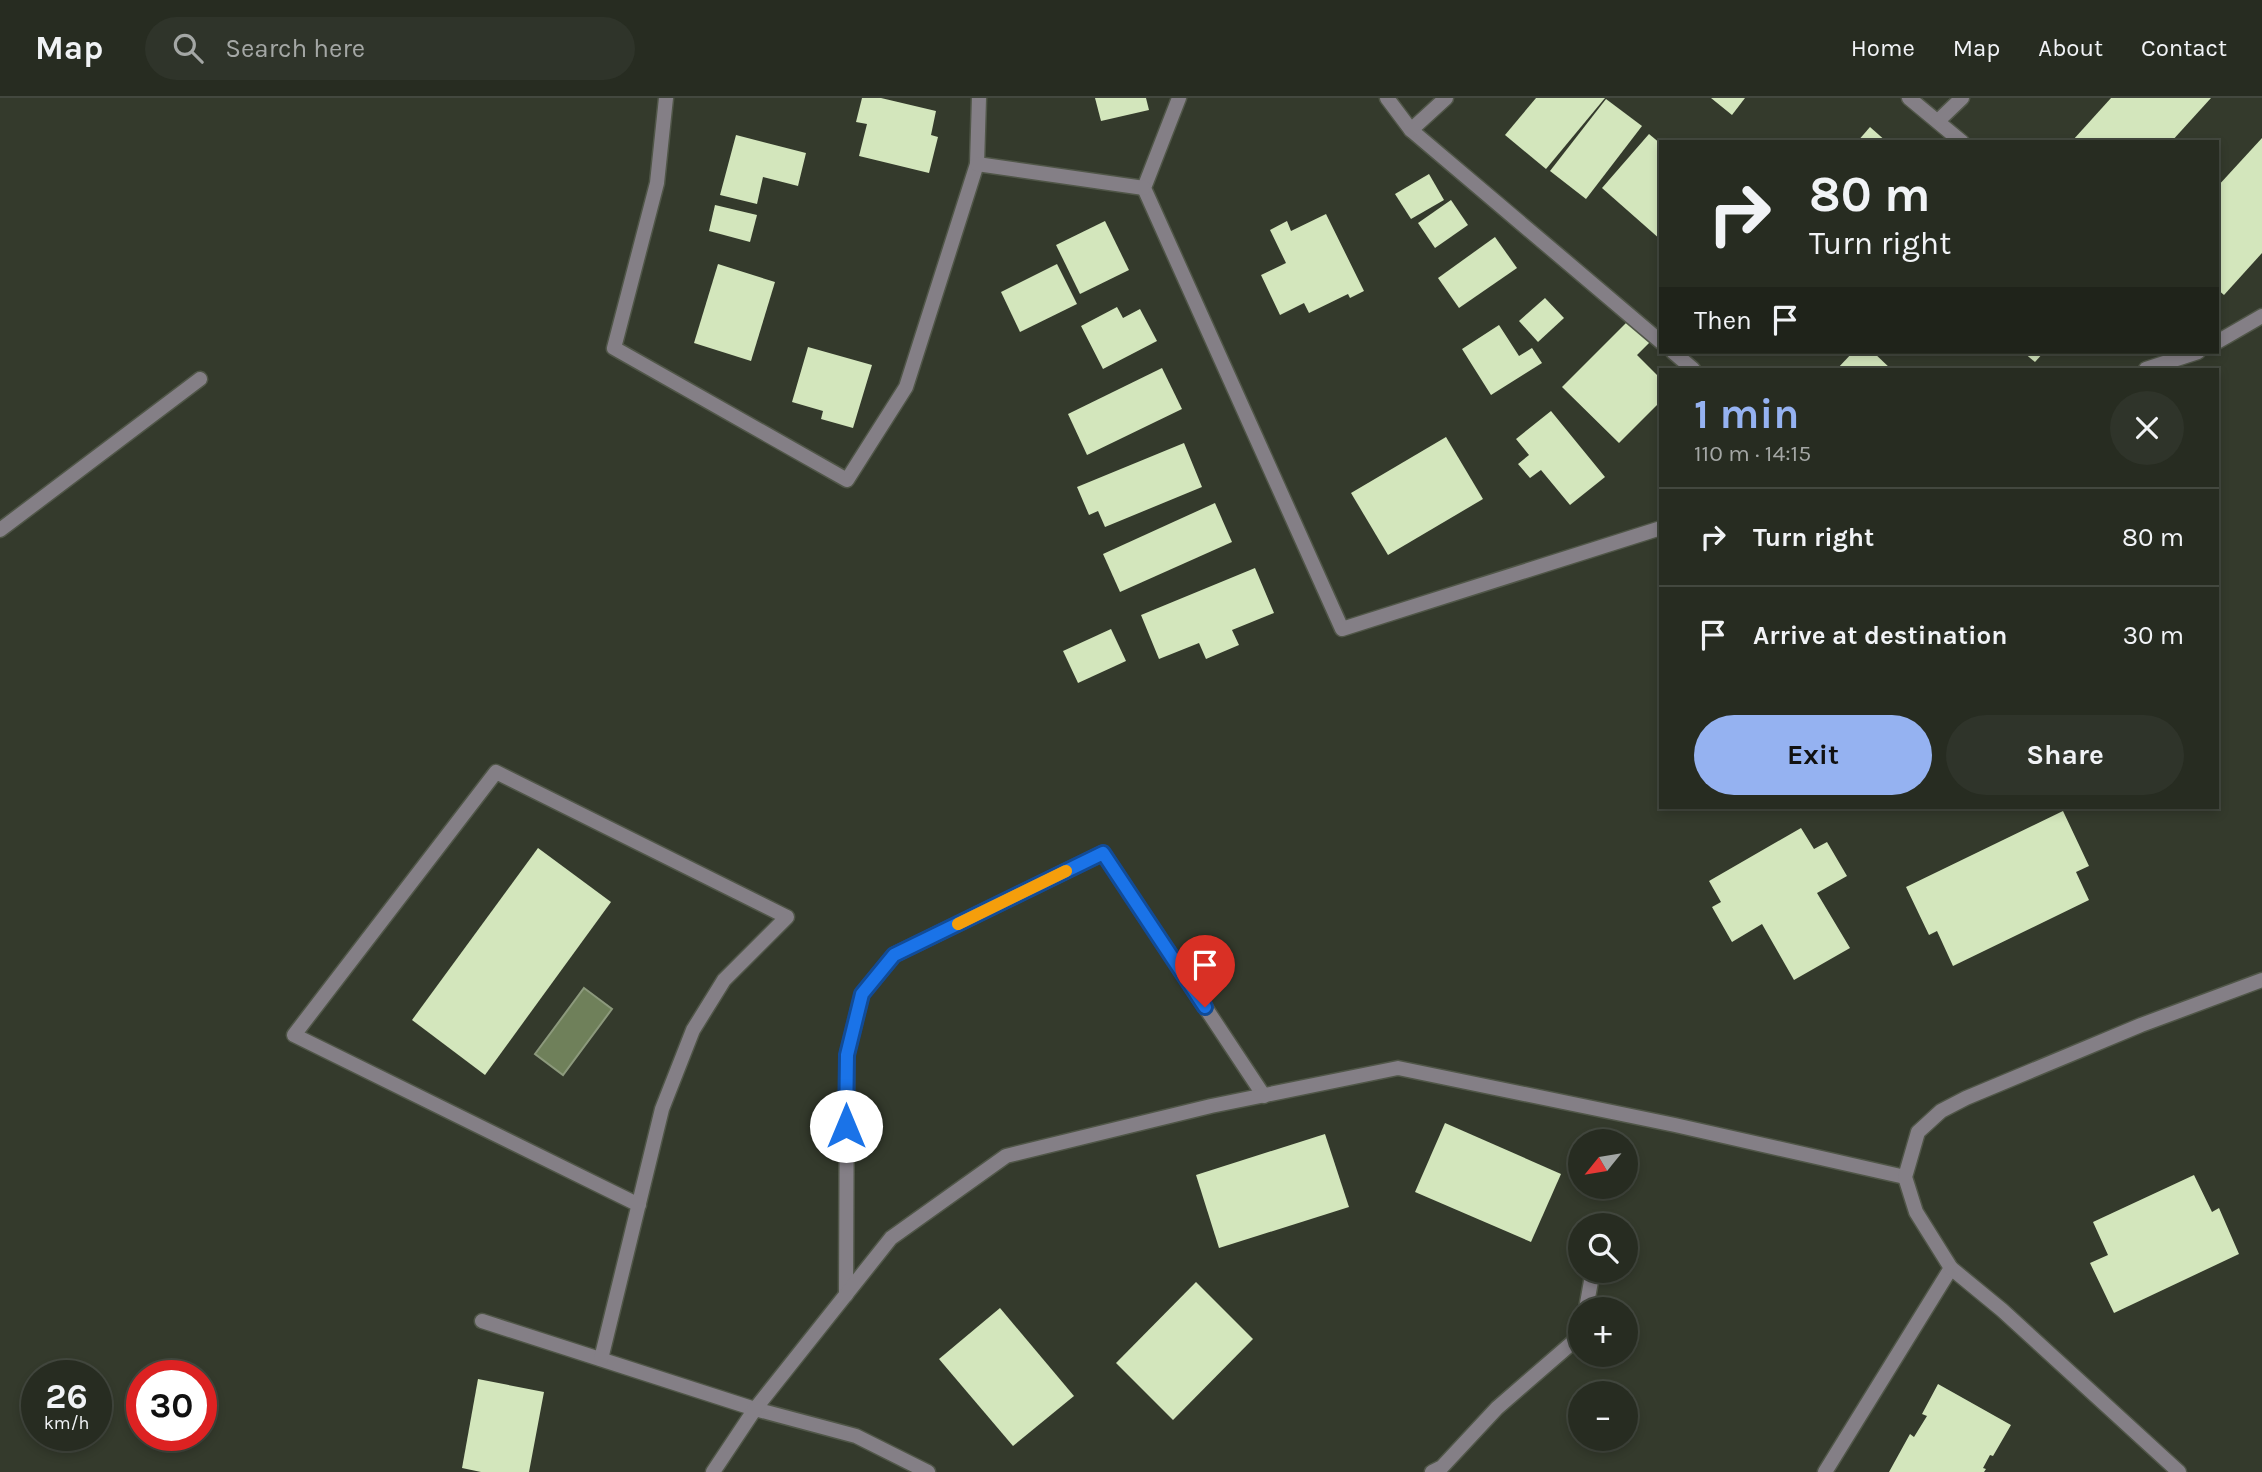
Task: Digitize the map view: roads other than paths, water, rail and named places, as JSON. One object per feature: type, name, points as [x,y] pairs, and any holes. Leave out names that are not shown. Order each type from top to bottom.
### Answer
[{"type":"street","points":[[666,98],[657,183],[614,348],[847,480],[906,387],[977,163],[979,98]]},
{"type":"street","points":[[1179,98],[1144,188],[1342,629],[1659,529]]},
{"type":"street","points":[[1387,98],[1411,130],[1659,340]]},
{"type":"street","points":[[1411,130],[1446,98]]},
{"type":"street","points":[[1909,98],[1960,140]]},
{"type":"street","points":[[1938,121],[1962,98]]},
{"type":"street","points":[[977,163],[1144,188]]},
{"type":"street","points":[[2219,341],[2262,316]]},
{"type":"street","points":[[1675,354],[1692,368]]},
{"type":"street","points":[[2149,368],[2192,354]]},
{"type":"street","points":[[0,530],[200,379]]},
{"type":"street","points":[[601,1359],[663,1109],[693,1030],[724,980],[787,917],[496,772],[294,1035],[639,1205]]},
{"type":"street","points":[[846,1295],[847,1055],[862,994],[894,955],[1103,853],[1264,1096]]},
{"type":"street","points":[[2179,1472],[2002,1310],[1951,1268],[1916,1212],[1905,1177],[1918,1132],[1941,1111],[2141,1025],[2262,981]]},
{"type":"street","points":[[713,1472],[755,1409],[891,1238],[1006,1156],[1211,1106],[1398,1068],[1675,1125],[1905,1177]]},
{"type":"street","points":[[1825,1472],[1951,1268]]},
{"type":"street","points":[[482,1321],[755,1409],[856,1436],[928,1472]]},
{"type":"street","points":[[1432,1472],[1442,1467],[1497,1408],[1568,1346]]}]
